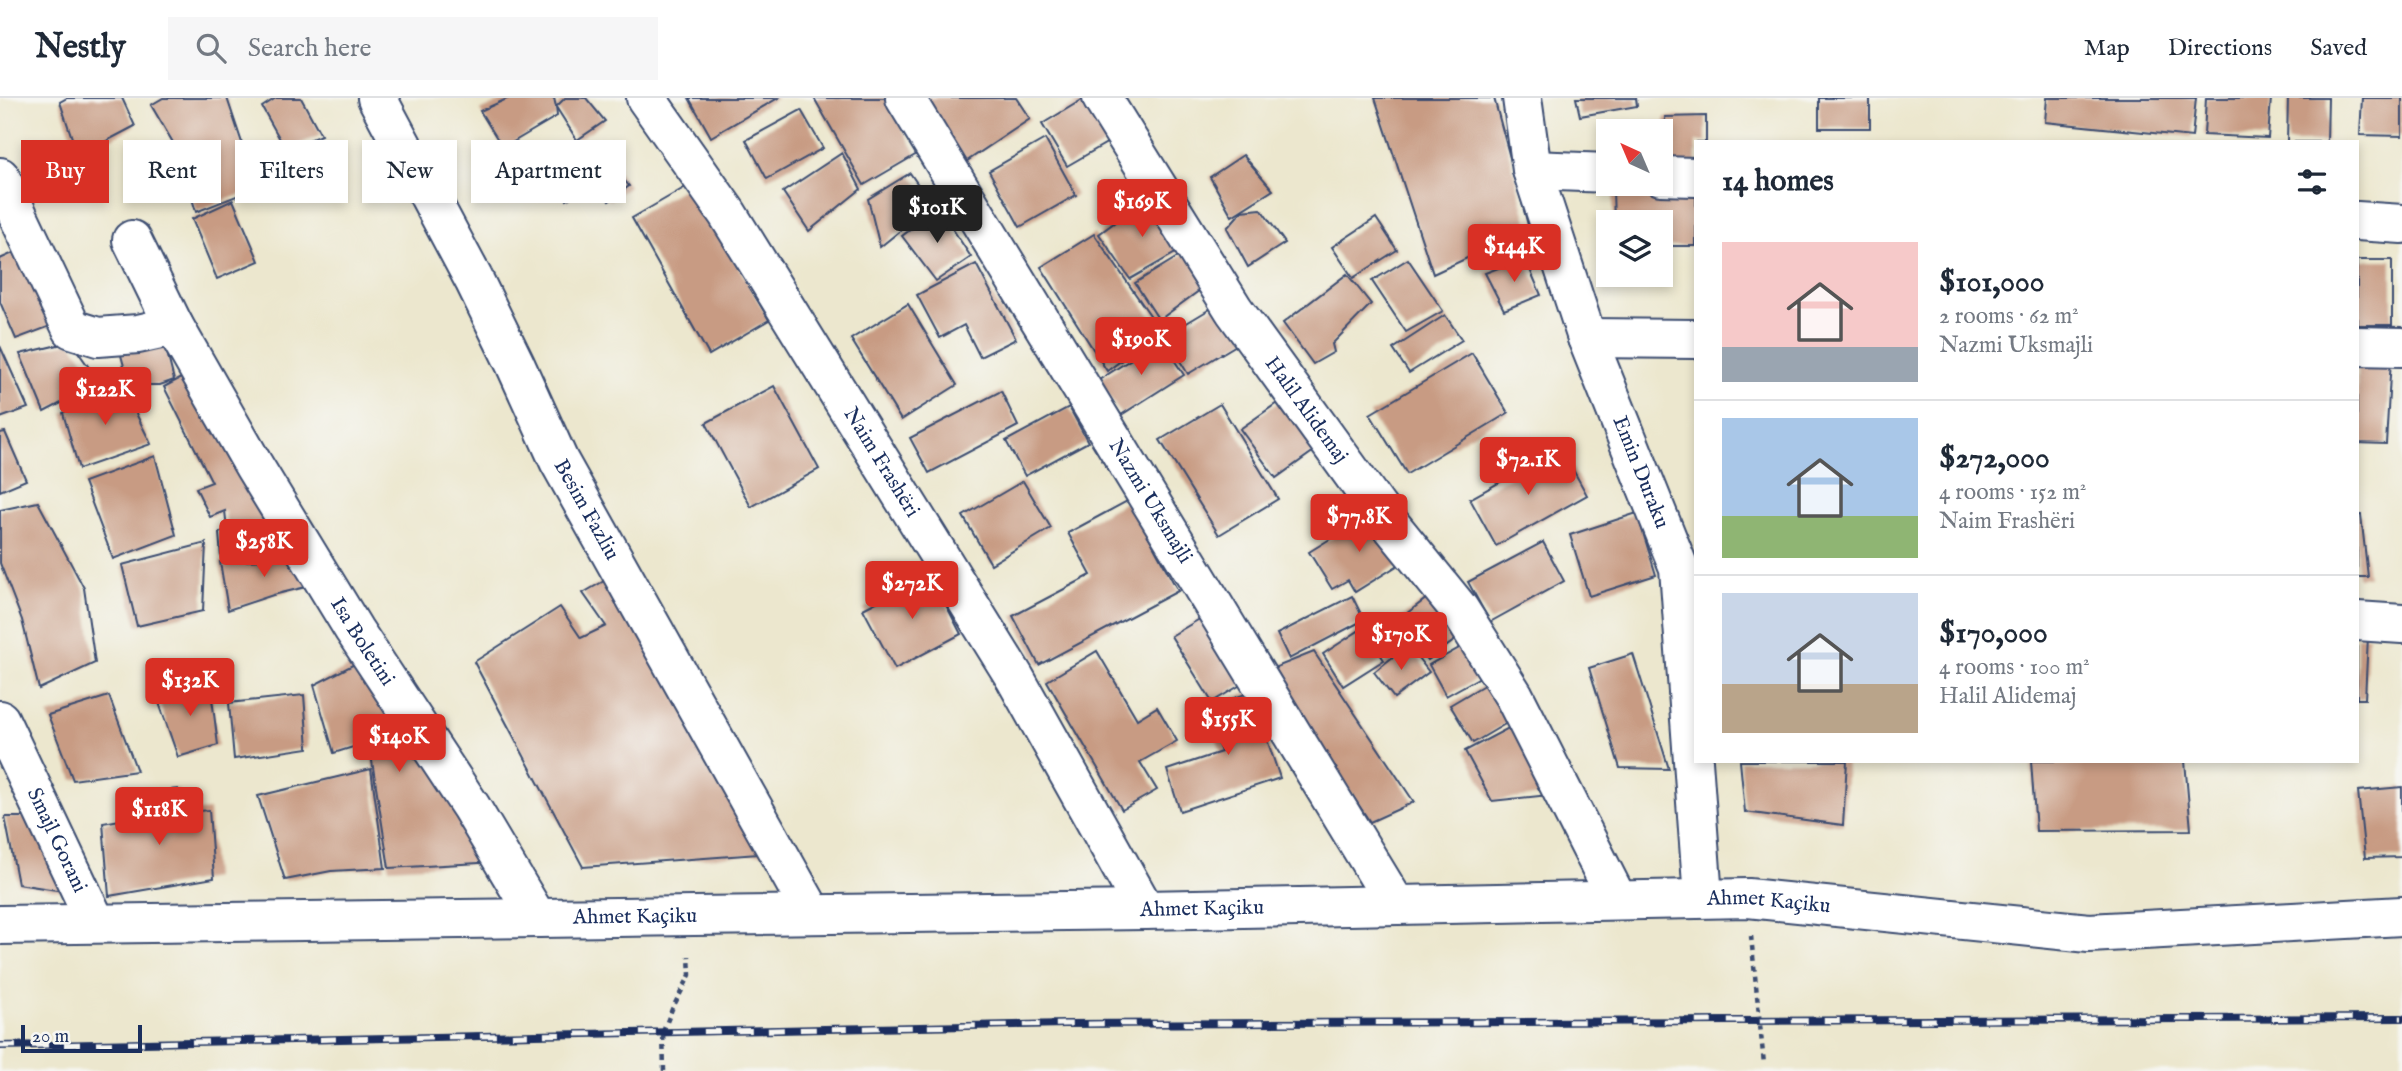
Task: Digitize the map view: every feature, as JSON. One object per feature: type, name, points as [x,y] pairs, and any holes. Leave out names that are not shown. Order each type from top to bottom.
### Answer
[{"type":"street","name":"Besim Fazliu","points":[[377,98],[474,280],[559,461],[811,913]]},
{"type":"street","name":"Naim Frashëri","points":[[646,98],[727,213],[1008,666],[1144,910]]},
{"type":"street","name":"Nazmi Uksmajli","points":[[905,98],[1396,905]]},
{"type":"street","name":"Halil Alidemaj","points":[[1102,98],[1234,310],[1378,509],[1466,620],[1514,695],[1617,899]]},
{"type":"street","name":"Emin Duraku","points":[[1522,98],[1532,170],[1587,338],[1687,569],[1694,713]]},
{"type":"street","points":[[1532,170],[1596,173]]},
{"type":"street","points":[[1673,176],[1694,177]]},
{"type":"street","points":[[0,177],[72,329],[98,337],[138,334],[174,326]]},
{"type":"street","points":[[2359,221],[2402,224]]},
{"type":"street","name":"Isa Boletini","points":[[132,240],[174,326],[254,466],[354,630],[471,807],[537,918]]},
{"type":"street","points":[[1587,338],[1694,340]]},
{"type":"street","points":[[2359,346],[2402,346]]},
{"type":"street","points":[[2359,621],[2402,624]]},
{"type":"street","name":"Smajl Gorani","points":[[0,720],[96,923]]},
{"type":"street","name":"Emin Duraku","points":[[1696,763],[1703,898]]},
{"type":"street","name":"Ahmet Kaçiku","points":[[0,925],[1144,910],[1703,898],[1748,898],[2089,933],[2402,916]]},
{"type":"path","points":[[1748,898],[1764,1064]]},
{"type":"path","points":[[664,1071],[663,1032],[690,975],[686,915]]},
{"type":"building","points":[[67,98],[122,98],[135,126],[108,140],[73,140],[60,102]]},
{"type":"building","points":[[163,98],[227,98],[241,140],[235,140],[235,197],[221,202],[221,140],[172,140],[151,105]]},
{"type":"building","points":[[276,98],[301,98],[321,135],[309,140],[280,140],[262,107]]},
{"type":"building","points":[[509,98],[554,98],[557,116],[516,140],[498,140],[480,111]]},
{"type":"building","points":[[565,98],[586,98],[605,121],[577,140],[556,107]]},
{"type":"building","points":[[689,98],[778,98],[711,137]]},
{"type":"building","points":[[814,98],[885,98],[917,154],[864,185]]},
{"type":"building","points":[[920,98],[1016,98],[1030,119],[961,165]]},
{"type":"building","points":[[1085,98],[1122,134],[1067,166],[1042,124]]},
{"type":"building","points":[[1375,98],[1494,98],[1529,229],[1433,274]]},
{"type":"building","points":[[1576,98],[1636,98],[1637,106],[1580,116]]},
{"type":"building","points":[[1819,98],[1870,98],[1870,128],[1819,128]]},
{"type":"building","points":[[2047,98],[2196,98],[2192,137],[2045,122]]},
{"type":"building","points":[[2206,98],[2271,98],[2268,138],[2204,135]]},
{"type":"building","points":[[2288,98],[2328,98],[2327,140],[2287,140]]},
{"type":"building","points":[[2362,98],[2402,98],[2402,136],[2360,135]]},
{"type":"building","points":[[801,110],[823,148],[767,179],[746,140]]},
{"type":"building","points":[[1706,116],[1706,140],[1694,140],[1694,246],[1673,246],[1673,210],[1614,210],[1613,196],[1673,196],[1673,119],[1665,119]]},
{"type":"building","points":[[1045,139],[1076,195],[1020,227],[989,171]]},
{"type":"building","points":[[842,153],[861,189],[809,231],[783,192]]},
{"type":"building","points":[[1243,155],[1273,190],[1232,216],[1210,177]]},
{"type":"building","points":[[910,173],[932,205],[880,247],[868,199]]},
{"type":"building","points":[[691,184],[769,320],[709,355],[632,218]]},
{"type":"building","points":[[1149,197],[1186,247],[1130,279],[1099,234]]},
{"type":"building","points":[[233,200],[259,261],[217,279],[192,219]]},
{"type":"building","points":[[193,203],[219,203],[196,212]]},
{"type":"building","points":[[939,208],[971,257],[936,281],[902,236]]},
{"type":"building","points":[[1261,209],[1285,243],[1248,267],[1227,228],[1242,211]]},
{"type":"building","points":[[1376,218],[1397,250],[1353,278],[1332,247]]},
{"type":"building","points":[[1094,234],[1161,331],[1107,371],[1041,267]]},
{"type":"building","points":[[22,249],[56,324],[16,339],[0,302],[0,259]]},
{"type":"building","points":[[1189,250],[1211,282],[1159,320],[1135,283]]},
{"type":"building","points":[[1525,258],[1541,295],[1504,310],[1485,273]]},
{"type":"building","points":[[1408,259],[1443,311],[1406,332],[1372,281]]},
{"type":"building","points":[[2359,260],[2392,260],[2392,325],[2359,325]]},
{"type":"building","points":[[976,264],[1016,339],[980,357],[964,325],[940,338],[917,295]]},
{"type":"building","points":[[1347,274],[1371,304],[1332,344],[1334,352],[1313,364],[1283,323]]},
{"type":"building","points":[[1225,300],[1248,338],[1188,374],[1165,336]]},
{"type":"building","points":[[908,304],[957,385],[901,420],[851,339]]},
{"type":"building","points":[[1445,315],[1462,340],[1409,373],[1393,349]]},
{"type":"building","points":[[163,337],[174,380],[160,385],[129,385],[117,340]]},
{"type":"building","points":[[1161,340],[1184,375],[1121,415],[1099,380]]},
{"type":"building","points":[[71,342],[100,383],[44,412],[20,354]]},
{"type":"building","points":[[0,346],[28,408],[0,418]]},
{"type":"building","points":[[1472,353],[1508,413],[1407,474],[1370,414]]},
{"type":"building","points":[[2359,356],[2391,358],[2386,444],[2359,443]]},
{"type":"building","points":[[194,371],[300,551],[221,557],[219,533],[227,529],[225,511],[210,517],[196,488],[212,482],[164,387]]},
{"type":"building","points":[[120,381],[151,444],[79,469],[63,413]]},
{"type":"building","points":[[774,386],[819,469],[751,507],[706,423]]},
{"type":"building","points":[[1001,391],[1018,426],[929,473],[910,438]]},
{"type":"building","points":[[1290,394],[1325,443],[1276,478],[1240,429]]},
{"type":"building","points":[[1220,404],[1278,499],[1219,535],[1160,440]]},
{"type":"building","points":[[1069,407],[1088,442],[1025,476],[1006,441]]},
{"type":"building","points":[[5,432],[26,480],[0,491],[0,433]]},
{"type":"building","points":[[1561,448],[1587,495],[1496,546],[1470,499]]},
{"type":"building","points":[[155,456],[176,535],[113,559],[84,482]]},
{"type":"building","points":[[1023,481],[1051,528],[991,564],[963,516]]},
{"type":"building","points":[[1129,500],[1178,591],[1039,665],[1013,616],[1091,575],[1068,533]]},
{"type":"building","points":[[38,502],[84,588],[95,663],[39,689],[22,620],[0,563],[0,510]]},
{"type":"building","points":[[1377,510],[1408,559],[1355,592],[1348,580],[1332,589],[1309,552]]},
{"type":"building","points":[[1637,513],[1656,575],[1589,596],[1570,535]]},
{"type":"building","points":[[2359,515],[2361,515],[2368,577],[2359,577]]},
{"type":"building","points":[[1543,542],[1564,581],[1490,622],[1468,582]]},
{"type":"building","points":[[206,543],[203,611],[137,626],[122,565]]},
{"type":"building","points":[[302,554],[318,584],[228,610],[220,562],[265,560]]},
{"type":"building","points":[[618,573],[773,853],[583,867],[474,662],[560,607],[581,638],[606,626],[583,593]]},
{"type":"building","points":[[930,574],[961,634],[895,669],[863,609]]},
{"type":"building","points":[[1439,589],[1470,629],[1428,660],[1398,620]]},
{"type":"building","points":[[1352,596],[1364,620],[1289,659],[1277,634]]},
{"type":"building","points":[[1203,617],[1244,683],[1212,702],[1171,636]]},
{"type":"building","points":[[1363,628],[1384,660],[1343,686],[1323,654]]},
{"type":"building","points":[[2359,636],[2368,636],[2365,699],[2359,699]]},
{"type":"building","points":[[1408,645],[1429,672],[1394,698],[1374,672]]},
{"type":"building","points":[[1463,646],[1489,672],[1446,696],[1429,665]]},
{"type":"building","points":[[1097,651],[1137,719],[1157,707],[1177,741],[1140,762],[1157,790],[1122,810],[1047,681]]},
{"type":"building","points":[[1314,652],[1414,802],[1370,822],[1269,670]]},
{"type":"building","points":[[1633,654],[1669,769],[1620,768],[1589,668]]},
{"type":"building","points":[[366,658],[497,862],[389,868],[369,742],[334,753],[314,685]]},
{"type":"building","points":[[1494,679],[1517,717],[1473,743],[1450,705]]},
{"type":"building","points":[[210,683],[218,745],[178,757],[156,694]]},
{"type":"building","points":[[1251,692],[1280,778],[1180,811],[1167,770],[1221,752],[1206,708]]},
{"type":"building","points":[[304,695],[308,748],[234,759],[229,703]]},
{"type":"building","points":[[109,696],[137,771],[73,780],[48,715]]},
{"type":"building","points":[[1520,722],[1559,794],[1492,801],[1465,751]]},
{"type":"building","points":[[1740,763],[1847,763],[1843,825],[1745,812]]},
{"type":"building","points":[[2031,763],[2185,763],[2191,830],[2036,831]]},
{"type":"building","points":[[371,769],[385,868],[331,871],[285,880],[258,796]]},
{"type":"building","points":[[2402,787],[2402,857],[2365,858],[2358,791]]},
{"type":"building","points":[[178,789],[181,813],[209,810],[214,878],[109,896],[103,823],[153,814],[150,792]]},
{"type":"building","points":[[5,817],[42,817],[63,891],[18,884]]},
{"type":"railway","points":[[0,1046],[1065,1024],[2402,1018]]}]
